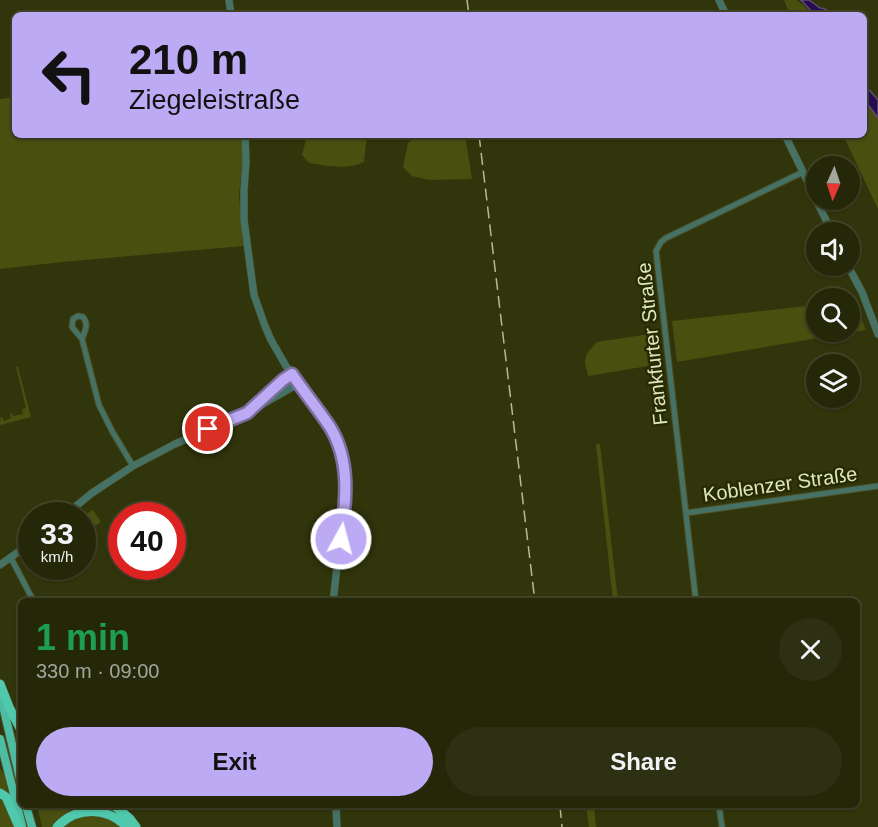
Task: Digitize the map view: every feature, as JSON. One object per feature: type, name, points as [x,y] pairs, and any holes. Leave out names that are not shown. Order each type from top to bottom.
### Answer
[{"type":"highway","points":[[0,684],[18,724]]},
{"type":"highway","points":[[0,691],[18,770]]},
{"type":"highway","points":[[0,739],[21,827]]},
{"type":"highway","points":[[0,793],[6,797],[21,827]]},
{"type":"highway","points":[[27,808],[32,827]]},
{"type":"highway","points":[[117,808],[136,827]]},
{"type":"highway","points":[[57,827],[75,814],[86,811],[95,811],[115,817],[127,827]]},
{"type":"street","points":[[245,138],[244,220],[254,295],[271,340],[298,384],[331,428],[344,463],[346,488],[344,515],[334,598]]},
{"type":"street","points":[[786,138],[806,178]]},
{"type":"street","name":"Frankfurter Straße","points":[[696,598],[657,251],[661,242],[666,238],[803,172]]},
{"type":"street","points":[[853,276],[878,334]]},
{"type":"street","points":[[82,339],[99,405],[133,466]]},
{"type":"street","points":[[247,413],[292,374]]},
{"type":"street","points":[[82,502],[133,466],[175,444],[247,413],[298,384]]},
{"type":"street","name":"Koblenzer Straße","points":[[686,513],[878,486]]},
{"type":"street","points":[[0,565],[18,552]]},
{"type":"street","points":[[10,558],[32,598]]},
{"type":"street","points":[[336,808],[338,827]]},
{"type":"street","points":[[719,808],[722,827]]},
{"type":"green space","points":[[784,0],[797,0],[811,12],[789,12]]},
{"type":"green space","points":[[12,97],[12,138],[242,138],[243,159],[239,195],[243,246],[0,269],[0,99]]},
{"type":"green space","points":[[867,103],[878,118],[878,209],[860,171],[860,156],[853,156],[844,138],[867,138]]},
{"type":"green space","points":[[306,138],[367,138],[364,162],[357,164],[344,167],[309,163],[302,155]]},
{"type":"green space","points":[[414,138],[465,138],[472,179],[429,180],[412,176],[403,167],[408,143]]},
{"type":"green space","points":[[806,306],[806,340],[677,362],[672,321]]},
{"type":"green space","points":[[860,315],[866,330],[860,331]]},
{"type":"green space","points":[[656,333],[660,364],[588,376],[586,356],[597,342]]},
{"type":"green space","points":[[16,367],[18,367],[31,417],[0,425],[0,418],[2,417],[4,421],[11,418],[11,412],[13,416],[23,414],[22,409],[26,408]]},
{"type":"green space","points":[[596,444],[600,444],[618,598],[613,598]]},
{"type":"green space","points":[[96,514],[101,522],[96,525]]},
{"type":"green space","points":[[0,768],[4,774],[16,827],[0,827]]},
{"type":"green space","points":[[37,808],[112,808],[134,827],[42,827]]},
{"type":"green space","points":[[586,808],[594,808],[596,827],[589,827]]},
{"type":"shaded area","points":[[801,0],[809,0],[828,12],[812,12]]},
{"type":"shaded area","points":[[867,87],[878,100],[878,118],[867,103]]},
{"type":"railway","points":[[467,0],[469,12]]},
{"type":"railway","points":[[479,138],[535,598]]},
{"type":"railway","points":[[560,808],[562,827]]},
{"type":"route","points":[[208,429],[247,413],[292,374],[331,428],[339,446],[346,488],[341,539]]}]
